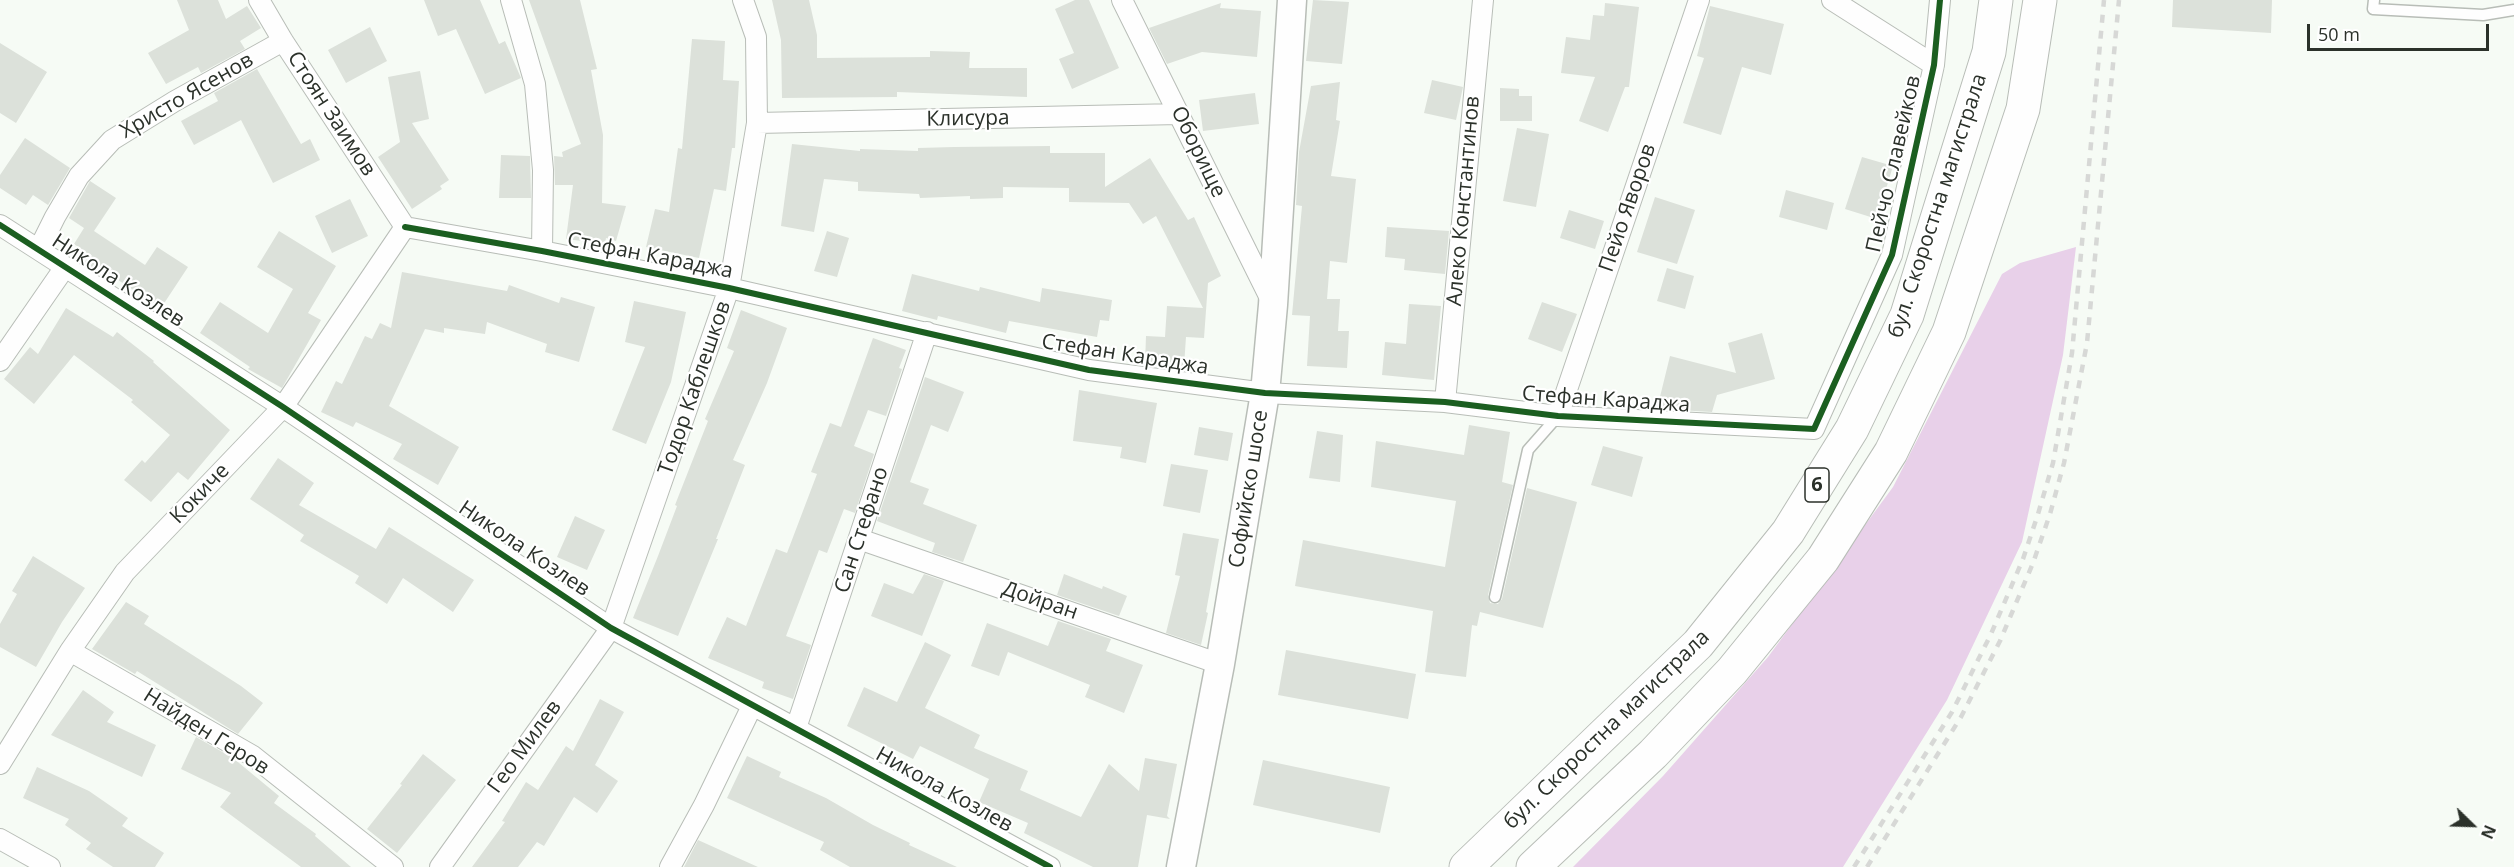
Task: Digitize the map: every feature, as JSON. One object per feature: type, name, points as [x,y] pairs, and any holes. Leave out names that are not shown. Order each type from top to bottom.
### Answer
[{"type":"highway","name":"бул. Скоростна магистрала","points":[[1466,867],[1698,644],[1788,532],[1852,429],[1907,315],[1989,52],[1996,0]]},
{"type":"highway","name":"бул. Скоростна магистрала","points":[[1533,867],[1653,754],[1732,671],[1823,559],[1891,452],[1949,332],[2023,108],[2040,0]]},
{"type":"highway","points":[[1543,867],[1562,840]]},
{"type":"main road","name":"Софийско шосе","points":[[1181,867],[1220,664],[1265,393],[1273,305],[1292,0]]},
{"type":"street","name":"Стоян Заимов","points":[[259,0],[283,41],[405,227]]},
{"type":"street","points":[[511,0],[535,84],[543,170],[542,251]]},
{"type":"street","name":"Тодор Каблешков","points":[[611,628],[729,288],[757,123],[756,37],[743,0]]},
{"type":"street","name":"Оборище","points":[[1122,0],[1273,305]]},
{"type":"street","name":"Алеко Константинов","points":[[1445,402],[1483,0]]},
{"type":"street","name":"Пейо Яворов","points":[[1558,416],[1699,0]]},
{"type":"street","points":[[1832,0],[1934,65]]},
{"type":"street","name":"Пейчо Славейков","points":[[1814,429],[1892,255],[1934,65],[1940,0]]},
{"type":"street","name":"Христо Ясенов","points":[[39,249],[79,176],[112,140],[175,101],[283,41]]},
{"type":"street","name":"Клисура","points":[[757,123],[1179,114]]},
{"type":"street","name":"Никола Козлев","points":[[0,225],[283,407],[611,628],[1050,867]]},
{"type":"street","name":"Стефан Караджа","points":[[405,227],[729,288],[1089,370],[1265,393],[1445,402],[1558,416],[1814,429]]},
{"type":"street","name":"Кокиче","points":[[0,764],[70,651],[125,572],[283,407],[405,227]]},
{"type":"street","points":[[0,361],[65,267]]},
{"type":"street","name":"Сан Стефано","points":[[796,728],[927,332]]},
{"type":"street","name":"Дойран","points":[[859,539],[1220,664]]},
{"type":"street","name":"Гео Милев","points":[[440,867],[611,628]]},
{"type":"street","name":"Найден Геров","points":[[70,651],[253,756],[393,867]]},
{"type":"street","points":[[670,867],[704,805],[752,706]]},
{"type":"street","points":[[0,839],[50,867]]},
{"type":"lane","points":[[2374,0],[2373,9],[2483,15],[2514,10]]},
{"type":"lane","points":[[1495,597],[1528,450],[1558,416]]},
{"type":"shaded area","points":[[2076,247],[2063,355],[2022,542],[1947,700],[1843,867],[1573,867],[1663,776],[1768,657],[1893,487],[2002,274],[2020,263]]},
{"type":"building","points":[[177,0],[218,0],[226,19],[247,6],[261,28],[240,41],[245,49],[201,73],[198,67],[166,84],[148,53],[189,30]]},
{"type":"building","points":[[424,0],[480,0],[499,44],[505,41],[521,78],[485,94],[456,29],[438,36]]},
{"type":"building","points":[[529,0],[580,0],[597,69],[591,70],[603,135],[602,203],[626,206],[616,241],[606,238],[605,244],[566,239],[573,185],[555,185],[554,156],[563,157],[562,152],[581,144]]},
{"type":"building","points":[[772,0],[809,0],[817,35],[817,58],[930,57],[930,51],[970,52],[969,68],[1027,68],[1027,97],[897,92],[897,97],[782,98],[781,40]]},
{"type":"building","points":[[1075,0],[1089,0],[1119,68],[1072,89],[1059,59],[1074,53],[1055,9]]},
{"type":"building","points":[[1313,0],[1349,2],[1342,64],[1306,61]]},
{"type":"building","points":[[2173,0],[2272,0],[2271,33],[2172,27]]},
{"type":"building","points":[[1221,3],[1220,8],[1261,11],[1257,57],[1202,52],[1167,64],[1149,28]]},
{"type":"building","points":[[1605,3],[1639,7],[1629,87],[1625,87],[1608,132],[1579,121],[1595,77],[1561,73],[1566,37],[1590,40],[1593,15],[1604,16]]},
{"type":"building","points":[[1710,6],[1784,24],[1771,75],[1742,67],[1721,135],[1683,123],[1704,58],[1697,56]]},
{"type":"building","points":[[370,27],[387,61],[346,83],[328,50]]},
{"type":"building","points":[[692,39],[725,41],[723,80],[739,81],[735,148],[732,148],[726,191],[714,189],[699,258],[646,247],[655,209],[669,212],[678,148],[682,149]]},
{"type":"building","points":[[0,43],[47,72],[16,123],[0,113]]},
{"type":"building","points":[[257,69],[301,144],[310,139],[320,160],[273,183],[241,120],[194,145],[181,121],[218,101],[214,93]]},
{"type":"building","points":[[420,71],[429,119],[412,123],[449,180],[440,186],[442,189],[412,209],[378,157],[400,142],[388,77]]},
{"type":"building","points":[[1432,80],[1463,87],[1456,120],[1424,113]]},
{"type":"building","points":[[1340,82],[1336,120],[1340,121],[1331,176],[1356,179],[1347,263],[1330,261],[1327,299],[1340,299],[1338,331],[1349,331],[1347,368],[1307,366],[1310,316],[1292,315],[1302,206],[1296,205],[1299,152],[1311,86]]},
{"type":"building","points":[[1500,88],[1519,89],[1519,96],[1532,96],[1532,121],[1500,121]]},
{"type":"building","points":[[1255,93],[1259,124],[1203,131],[1199,100]]},
{"type":"building","points":[[1517,128],[1549,134],[1536,207],[1503,201]]},
{"type":"building","points":[[25,138],[70,168],[48,205],[33,195],[26,205],[0,188],[0,175]]},
{"type":"building","points":[[792,144],[860,151],[860,149],[918,151],[918,148],[1050,146],[1050,153],[1105,153],[1105,187],[1150,158],[1188,220],[1194,217],[1221,276],[1208,283],[1204,338],[1186,337],[1184,366],[1145,364],[1146,336],[1165,337],[1167,306],[1203,308],[1156,216],[1143,224],[1129,203],[1069,202],[1069,188],[1003,187],[1003,198],[970,199],[970,196],[920,198],[919,194],[858,191],[858,182],[824,179],[814,232],[781,226]]},
{"type":"building","points":[[501,155],[530,156],[531,198],[499,198]]},
{"type":"building","points":[[1862,157],[1893,166],[1877,219],[1845,209]]},
{"type":"building","points":[[90,181],[116,198],[94,231],[145,265],[157,247],[188,267],[161,308],[118,280],[115,285],[83,264],[90,255],[74,244],[84,228],[69,218]]},
{"type":"building","points":[[1786,190],[1834,203],[1827,230],[1779,217]]},
{"type":"building","points":[[1655,197],[1695,210],[1677,264],[1637,252]]},
{"type":"building","points":[[350,199],[368,236],[332,253],[315,216]]},
{"type":"building","points":[[1569,210],[1604,221],[1595,249],[1560,238]]},
{"type":"building","points":[[1387,227],[1449,231],[1445,274],[1404,270],[1405,259],[1385,257]]},
{"type":"building","points":[[279,231],[336,266],[308,313],[321,320],[282,388],[248,369],[250,367],[200,333],[220,302],[268,333],[293,289],[257,267]]},
{"type":"building","points":[[827,231],[849,238],[837,277],[814,271]]},
{"type":"building","points":[[1667,268],[1694,276],[1685,309],[1657,301]]},
{"type":"building","points":[[402,272],[507,291],[509,285],[559,303],[561,297],[595,307],[579,362],[545,352],[547,344],[487,322],[485,334],[444,328],[444,333],[425,329],[389,406],[459,447],[438,485],[393,459],[402,444],[356,422],[353,427],[321,412],[336,381],[342,384],[365,336],[372,339],[380,323],[391,328]]},
{"type":"building","points":[[912,274],[979,291],[980,287],[1040,302],[1042,288],[1112,300],[1109,321],[1100,320],[1097,337],[1009,321],[1006,333],[938,316],[937,320],[902,311]]},
{"type":"building","points":[[634,301],[686,312],[671,382],[646,444],[612,430],[645,347],[625,342]]},
{"type":"building","points":[[1542,302],[1577,314],[1562,352],[1528,339]]},
{"type":"building","points":[[1409,304],[1441,306],[1434,380],[1382,375],[1385,342],[1406,344]]},
{"type":"building","points":[[66,308],[113,337],[117,332],[154,361],[230,430],[188,480],[178,472],[151,502],[124,480],[142,460],[145,463],[170,435],[131,402],[133,400],[74,355],[34,404],[4,379],[30,347],[38,354]]},
{"type":"building","points":[[741,310],[787,328],[767,383],[733,460],[745,465],[716,539],[718,539],[678,636],[633,618],[708,421],[705,419],[734,351],[727,348]]},
{"type":"building","points":[[1762,333],[1775,379],[1717,395],[1712,412],[1678,410],[1658,405],[1670,356],[1736,373],[1728,343]]},
{"type":"building","points":[[873,338],[906,350],[899,368],[902,369],[886,416],[868,410],[854,446],[874,454],[855,513],[844,509],[827,553],[819,550],[786,636],[811,645],[793,699],[762,688],[764,682],[708,658],[727,617],[746,626],[776,549],[787,553],[817,474],[811,472],[830,423],[841,427]]},
{"type":"building","points":[[925,377],[964,392],[948,432],[931,425],[910,482],[929,489],[923,504],[977,525],[963,562],[932,552],[935,543],[877,521]]},
{"type":"building","points":[[1079,390],[1157,403],[1146,463],[1120,458],[1122,447],[1073,441]]},
{"type":"building","points":[[1469,425],[1510,432],[1502,482],[1513,485],[1488,595],[1490,603],[1498,604],[1502,599],[1527,488],[1577,502],[1543,628],[1480,612],[1477,626],[1472,625],[1466,677],[1425,672],[1433,611],[1295,586],[1303,540],[1445,567],[1456,501],[1371,487],[1376,441],[1464,455]]},
{"type":"building","points":[[1199,427],[1233,433],[1228,461],[1194,455]]},
{"type":"building","points":[[1317,431],[1343,435],[1340,482],[1309,478]]},
{"type":"building","points":[[1603,446],[1643,457],[1632,497],[1591,485]]},
{"type":"building","points":[[278,458],[314,483],[299,505],[376,549],[389,527],[474,580],[453,612],[403,578],[387,604],[355,583],[359,576],[300,541],[304,535],[250,499]]},
{"type":"building","points":[[1171,464],[1208,470],[1200,513],[1163,506]]},
{"type":"building","points":[[575,516],[605,530],[587,570],[557,557]]},
{"type":"building","points":[[1183,533],[1219,539],[1201,645],[1166,633],[1180,576],[1175,575]]},
{"type":"building","points":[[33,556],[85,588],[36,667],[0,647],[0,624],[17,594],[12,591]]},
{"type":"building","points":[[924,574],[944,581],[922,636],[871,616],[884,583],[913,594]]},
{"type":"building","points":[[1064,574],[1127,596],[1119,616],[1057,595]]},
{"type":"building","points":[[126,602],[149,616],[144,624],[241,686],[263,703],[238,734],[137,671],[135,674],[92,649]]},
{"type":"building","points":[[1058,621],[1111,639],[1106,651],[1143,665],[1124,713],[1085,697],[1090,685],[1008,652],[999,676],[971,666],[987,623],[1048,646]]},
{"type":"building","points":[[925,642],[951,655],[925,708],[980,735],[974,748],[1028,771],[1020,790],[1081,817],[1109,764],[1139,791],[1145,758],[1177,764],[1167,816],[1170,819],[1147,815],[1138,867],[1093,867],[1024,833],[1028,823],[979,802],[989,779],[920,746],[913,759],[847,726],[864,687],[897,702]]},
{"type":"building","points":[[1286,650],[1416,674],[1408,719],[1278,695]]},
{"type":"building","points":[[83,690],[114,712],[107,722],[156,745],[142,777],[51,735]]},
{"type":"building","points":[[600,699],[624,712],[595,765],[618,781],[597,813],[574,797],[544,846],[537,842],[518,867],[472,867],[505,822],[502,821],[526,782],[538,790],[566,746],[573,751]]},
{"type":"building","points":[[196,737],[233,758],[279,796],[274,803],[316,834],[315,836],[351,867],[301,867],[220,807],[231,793],[181,769]]},
{"type":"building","points":[[423,754],[456,780],[397,853],[367,829]]},
{"type":"building","points":[[747,756],[781,772],[779,777],[826,798],[910,843],[909,845],[957,867],[850,867],[820,850],[824,842],[727,798]]},
{"type":"building","points":[[1263,760],[1390,787],[1380,833],[1253,805]]},
{"type":"building","points":[[37,767],[89,791],[128,818],[122,826],[164,853],[155,867],[113,867],[86,849],[91,843],[65,825],[69,819],[23,798]]},
{"type":"building","points":[[698,840],[758,867],[684,867]]},
{"type":"railway","points":[[1854,867],[1952,712],[1991,634],[2023,559],[2053,463],[2072,353],[2104,0]]},
{"type":"railway","points":[[1867,867],[1961,717],[2000,641],[2033,563],[2050,514],[2064,463],[2087,343],[2119,0]]},
{"type":"cycle path","points":[[405,227],[729,288],[1089,370],[1265,393],[1445,402],[1558,416],[1814,429],[1892,255],[1934,65],[1940,0]]},
{"type":"cycle path","points":[[0,225],[283,407],[611,628],[1050,867]]}]
